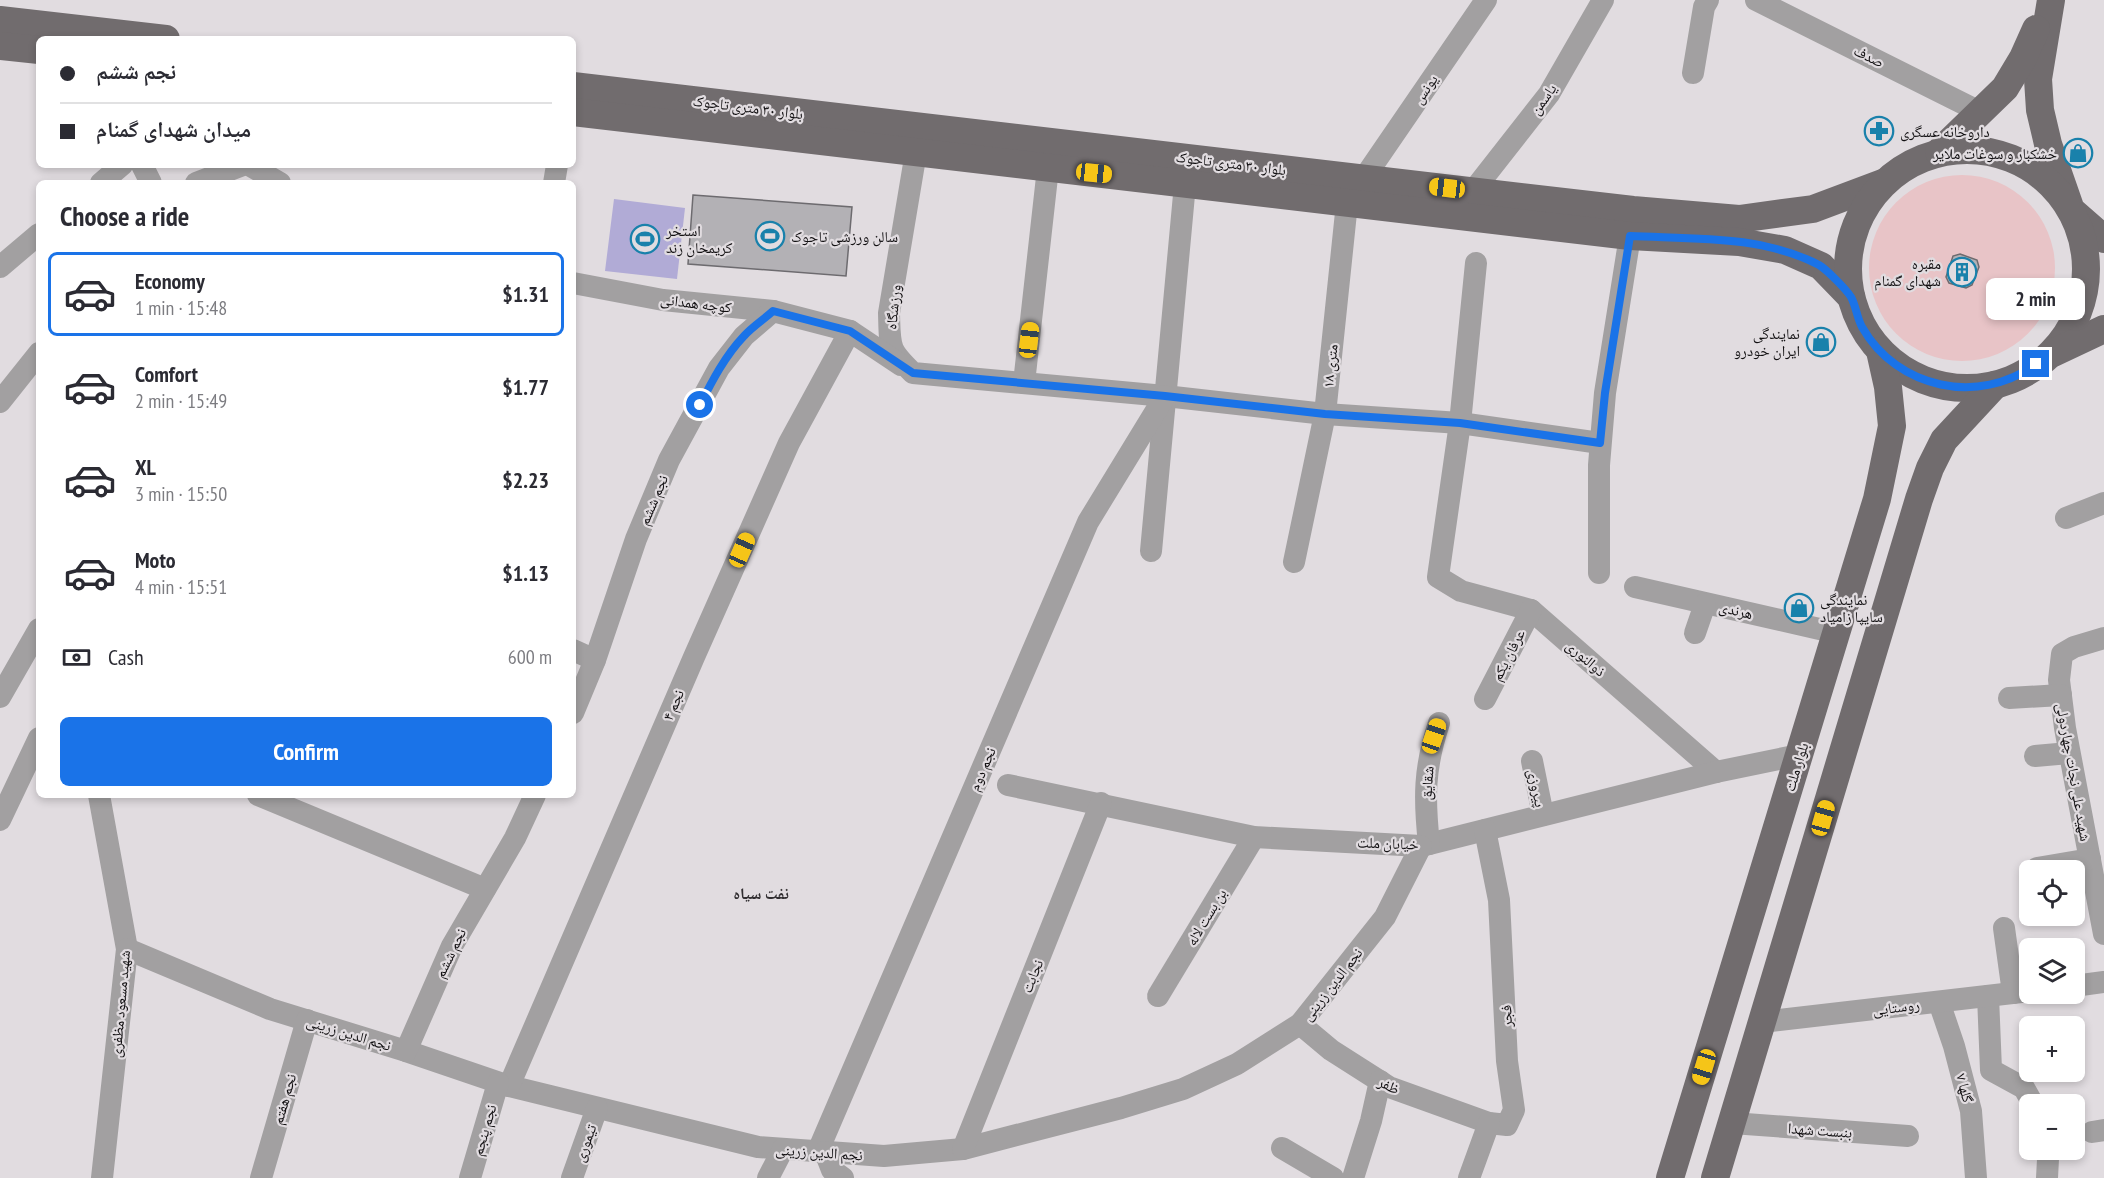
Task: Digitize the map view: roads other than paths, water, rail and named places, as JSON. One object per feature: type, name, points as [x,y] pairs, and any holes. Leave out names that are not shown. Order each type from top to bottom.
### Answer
[{"type":"main road","points":[[1939,152],[2005,88],[2023,58],[2050,0]]},
{"type":"main road","points":[[2049,355],[2068,331],[2081,302],[2086,271],[2082,240],[2048,144],[2040,110],[2038,79],[2050,0]]},
{"type":"main road","points":[[0,20],[140,36]]},
{"type":"main road","points":[[0,46],[36,50]]},
{"type":"main road","name":"بلوار ۳۰ متری تاجوک","points":[[576,86],[1633,210],[1738,219],[1813,209],[1885,182]]},
{"type":"main road","name":"بلوار ۳۰ متری تاجوک","points":[[576,112],[1630,236],[1739,242],[1785,250],[1821,266],[1851,297]]},
{"type":"main road","points":[[2104,239],[2071,210],[2058,191],[2041,175],[2022,162],[2000,154],[1970,149],[1939,152],[1910,164],[1885,182],[1865,207],[1852,235],[1848,266],[1851,297],[1862,326],[1880,351],[1900,368],[1924,380],[1947,386],[1971,388],[1995,385],[2024,373],[2049,355],[2104,329]]},
{"type":"main road","name":"بلوار ملت","points":[[1670,1178],[1878,499],[1892,426],[1888,387],[1880,351]]},
{"type":"main road","points":[[1715,1178],[1919,499],[1930,468],[1944,440],[1995,385]]},
{"type":"street","name":"یونس","points":[[1364,178],[1486,0]]},
{"type":"street","name":"یاسمن","points":[[1473,191],[1549,93],[1603,0]]},
{"type":"street","points":[[1693,74],[1704,7],[1708,0]]},
{"type":"street","name":"صدف","points":[[1756,0],[1982,112]]},
{"type":"street","name":"ورزشگاه","points":[[913,373],[894,354],[890,338],[889,313],[916,152]]},
{"type":"street","points":[[104,180],[118,168]]},
{"type":"street","points":[[204,180],[235,168]]},
{"type":"street","points":[[254,168],[275,180]]},
{"type":"street","points":[[1024,383],[1048,168]]},
{"type":"street","points":[[1151,550],[1185,184]]},
{"type":"street","name":"۱۸ متری","points":[[1294,562],[1325,414],[1347,202]]},
{"type":"street","points":[[1599,573],[1600,443],[1605,393],[1630,236]]},
{"type":"street","points":[[0,267],[36,237]]},
{"type":"street","points":[[1460,423],[1476,263]]},
{"type":"street","name":"کوچه همدانی","points":[[576,284],[663,300],[773,311],[850,331],[913,373]]},
{"type":"street","name":"نجم ششم","points":[[576,705],[595,660],[636,539],[669,460],[719,368],[744,336],[773,311]]},
{"type":"street","name":"نجم ۴","points":[[504,1084],[789,443],[850,331]]},
{"type":"street","points":[[0,402],[36,357]]},
{"type":"street","points":[[913,373],[1165,396],[1325,414],[1460,423],[1600,443]]},
{"type":"street","name":"نجم دوم","points":[[821,1152],[1088,522],[1165,396]]},
{"type":"street","name":"ذوالنوری","points":[[1460,423],[1438,577],[1461,591],[1531,610],[1716,772]]},
{"type":"street","points":[[2066,518],[2104,503]]},
{"type":"street","name":"هرندی","points":[[1635,587],[1837,633]]},
{"type":"street","points":[[1695,633],[1705,604]]},
{"type":"street","name":"عرفان یکم","points":[[1485,699],[1531,610]]},
{"type":"street","points":[[0,697],[36,634]]},
{"type":"street","name":"شهید علی نجات چهاردولی","points":[[2104,638],[2074,647],[2062,654],[2059,680],[2069,753],[2104,934]]},
{"type":"street","points":[[576,651],[595,660]]},
{"type":"street","points":[[2009,698],[2061,695]]},
{"type":"street","name":"شقایق","points":[[1425,845],[1425,778],[1430,748],[1439,723]]},
{"type":"street","points":[[0,820],[36,744]]},
{"type":"street","points":[[2035,756],[2069,753]]},
{"type":"street","name":"خیابان ملت","points":[[1008,785],[1254,837],[1425,845],[1716,772],[1799,755]]},
{"type":"street","name":"پیروزی","points":[[1532,760],[1543,815]]},
{"type":"street","name":"شهید مسعود مظفری","points":[[100,798],[128,949],[102,1178]]},
{"type":"street","points":[[265,798],[485,889]]},
{"type":"street","name":"نجم ششم","points":[[406,1051],[452,946],[515,838],[534,798]]},
{"type":"street","name":"نجابت","points":[[963,1149],[1101,803]]},
{"type":"street","name":"فجر","points":[[1485,830],[1499,900],[1507,1061],[1514,1110],[1507,1125],[1489,1123]]},
{"type":"street","name":"بن بست لاله","points":[[1158,996],[1254,837]]},
{"type":"street","name":"نجم الدین زرینی","points":[[128,949],[270,1009],[504,1084],[758,1147],[884,1156],[963,1149],[1121,1108],[1183,1089],[1237,1064],[1300,1024],[1385,917],[1425,845]]},
{"type":"street","points":[[2084,860],[2090,859]]},
{"type":"street","points":[[2004,928],[2019,984]]},
{"type":"street","points":[[2085,985],[2104,982]]},
{"type":"street","name":"روستایی","points":[[1762,1023],[2019,992]]},
{"type":"street","points":[[1988,996],[1991,1070],[2024,1088],[2027,1094]]},
{"type":"street","name":"گلها ۷","points":[[1939,1002],[1954,1046],[1971,1111],[1976,1178]]},
{"type":"street","name":"نجم هفتم","points":[[261,1178],[307,1020]]},
{"type":"street","name":"ظفر","points":[[1300,1024],[1330,1050],[1389,1087],[1489,1123]]},
{"type":"street","points":[[1353,1178],[1371,1121],[1380,1081]]},
{"type":"street","name":"نجم پنجم","points":[[470,1178],[504,1084]]},
{"type":"street","name":"تیموری","points":[[572,1178],[597,1108]]},
{"type":"street","points":[[1469,1178],[1489,1123]]},
{"type":"street","name":"بنبست شهدا","points":[[1732,1123],[1908,1136]]},
{"type":"street","points":[[1282,1148],[1333,1178]]},
{"type":"street","points":[[768,1178],[783,1149]]},
{"type":"street","points":[[821,1152],[832,1170],[843,1178]]},
{"type":"street","points":[[2047,1178],[2048,1160]]},
{"type":"place","name":"داروخانه عسگری","points":[[1879,131]]},
{"type":"place","name":"خشکبار و سوغات ملایر","points":[[2078,153]]},
{"type":"place","name":"سالن ورزشی تاجوک","points":[[770,236]]},
{"type":"place","name":"استخر کریمخان زند","points":[[645,239]]},
{"type":"place","name":"مقبره شهدای گمنام","points":[[1962,272]]},
{"type":"place","name":"نمایندگی ایران خودرو","points":[[1821,342]]},
{"type":"place","name":"نمایندگی سایپا زامیاد","points":[[1799,608]]},
{"type":"district","name":"نفت سیاه","points":[[761,893]]}]
